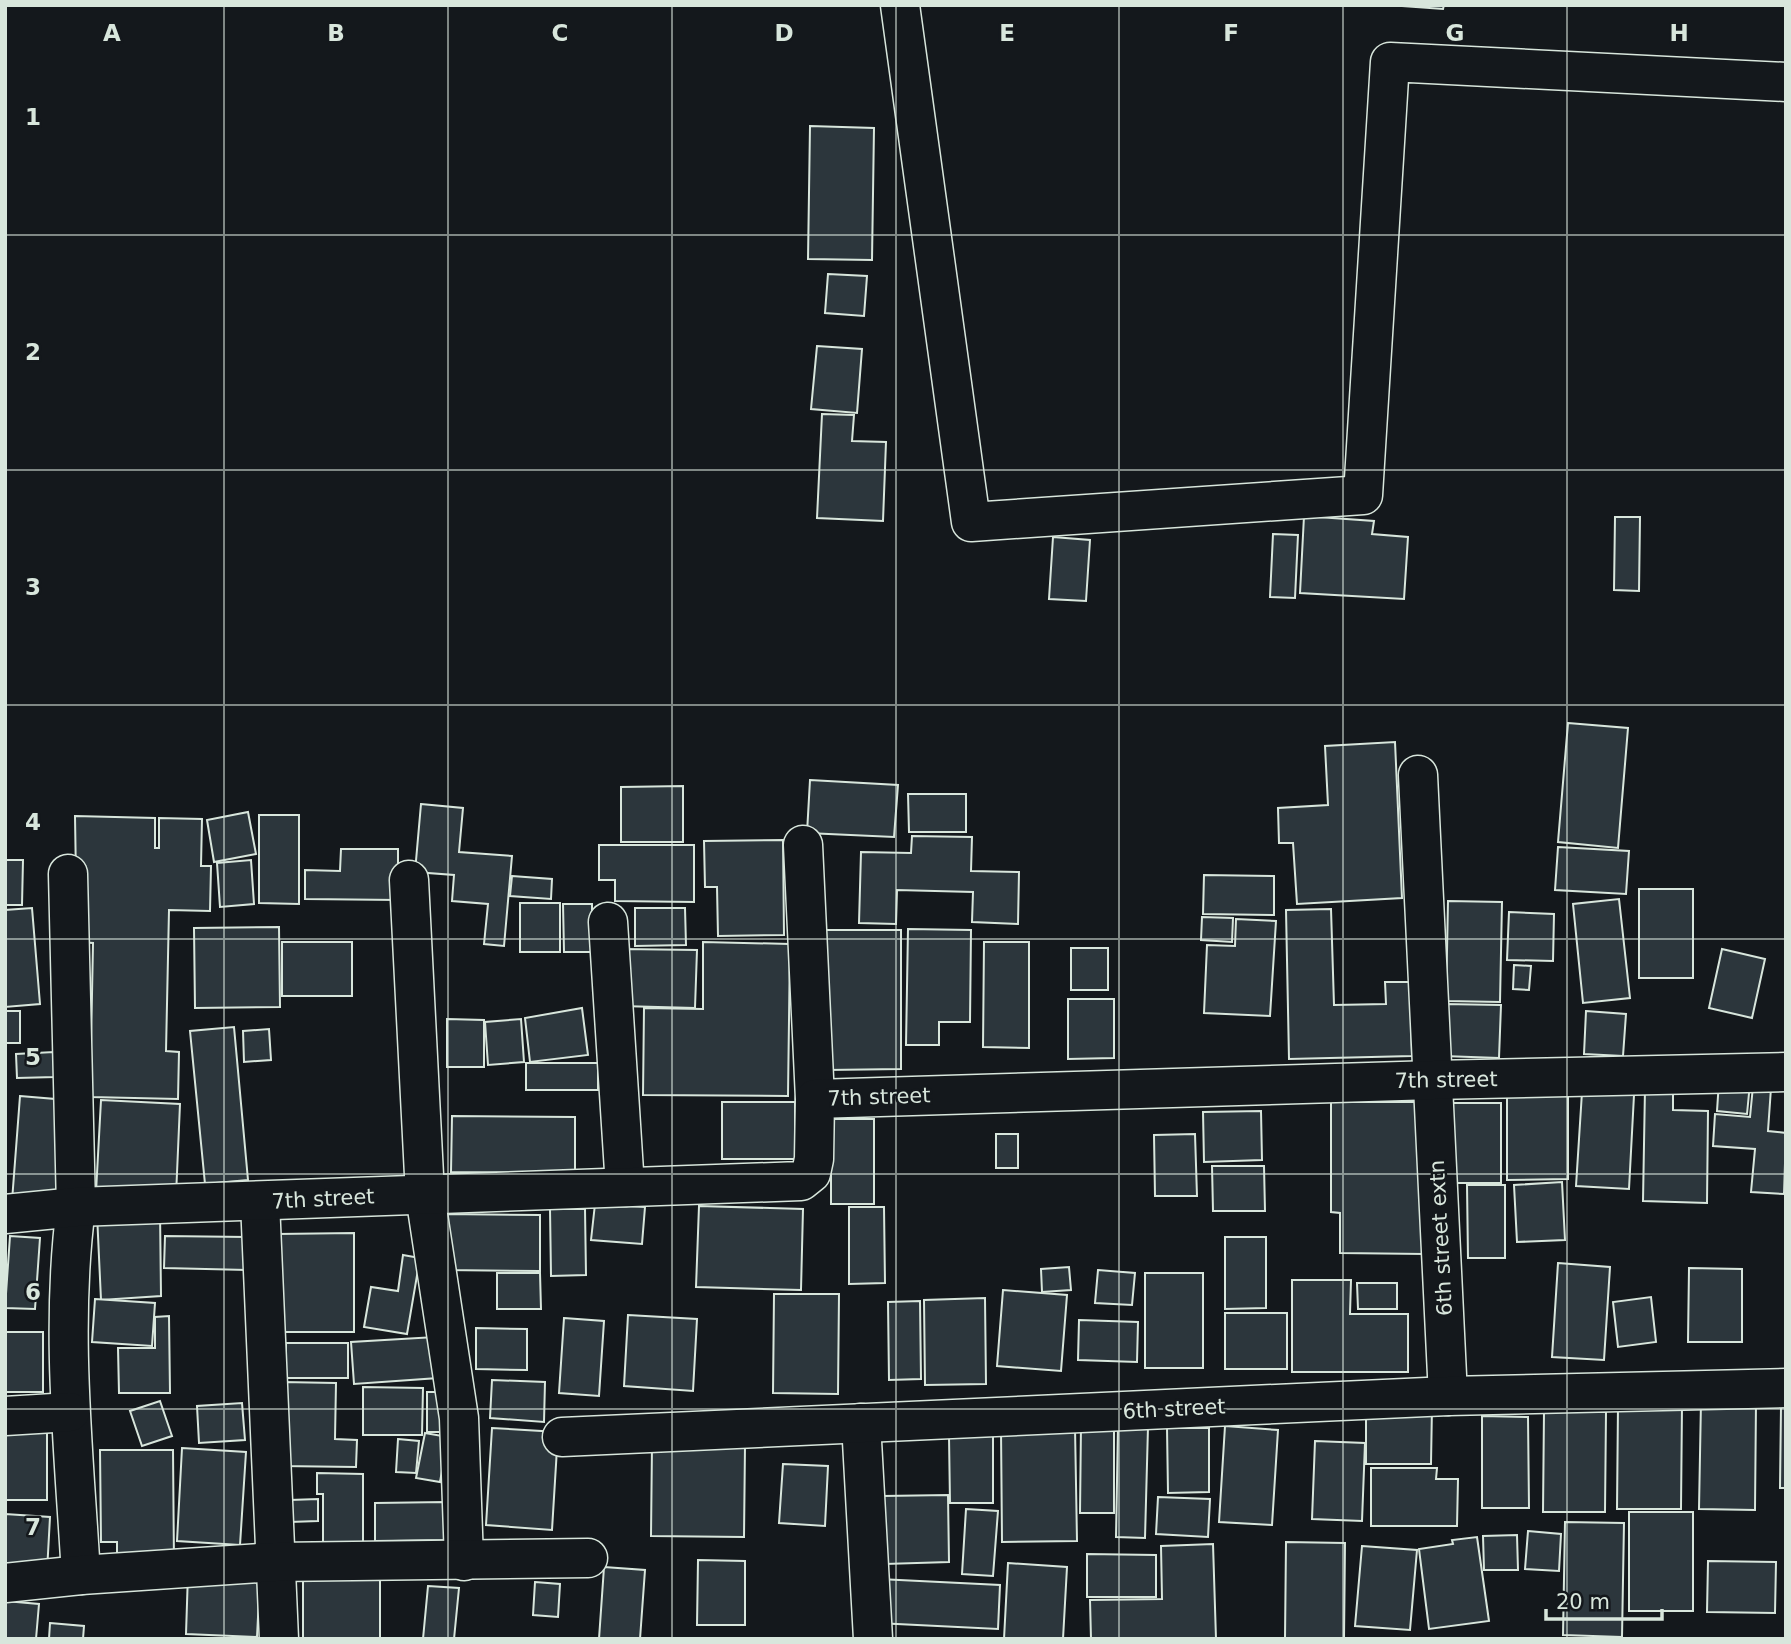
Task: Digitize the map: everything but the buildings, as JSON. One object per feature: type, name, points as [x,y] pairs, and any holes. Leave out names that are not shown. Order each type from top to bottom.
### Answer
[{"type":"street","points":[[900,5],[971,522],[1363,495],[1390,62],[1786,82]]},
{"type":"street","name":"6th street extn","points":[[1418,775],[1448,1396]]},
{"type":"street","points":[[803,845],[815,1099]]},
{"type":"street","points":[[68,874],[76,1207],[71,1248],[70,1412],[81,1575]]},
{"type":"street","points":[[409,880],[425,1195],[459,1418],[464,1561]]},
{"type":"street","points":[[608,922],[625,1186]]},
{"type":"street","name":"7th street","points":[[5,1214],[76,1207],[801,1181],[811,1173],[814,1159],[815,1099],[1786,1072]]},
{"type":"street","points":[[260,1202],[279,1639]]},
{"type":"street","name":"6th street","points":[[562,1437],[1448,1396],[1786,1388]]},
{"type":"street","points":[[5,1416],[70,1412]]},
{"type":"street","points":[[861,1423],[873,1639]]},
{"type":"street","points":[[5,1583],[275,1562],[588,1558]]}]
